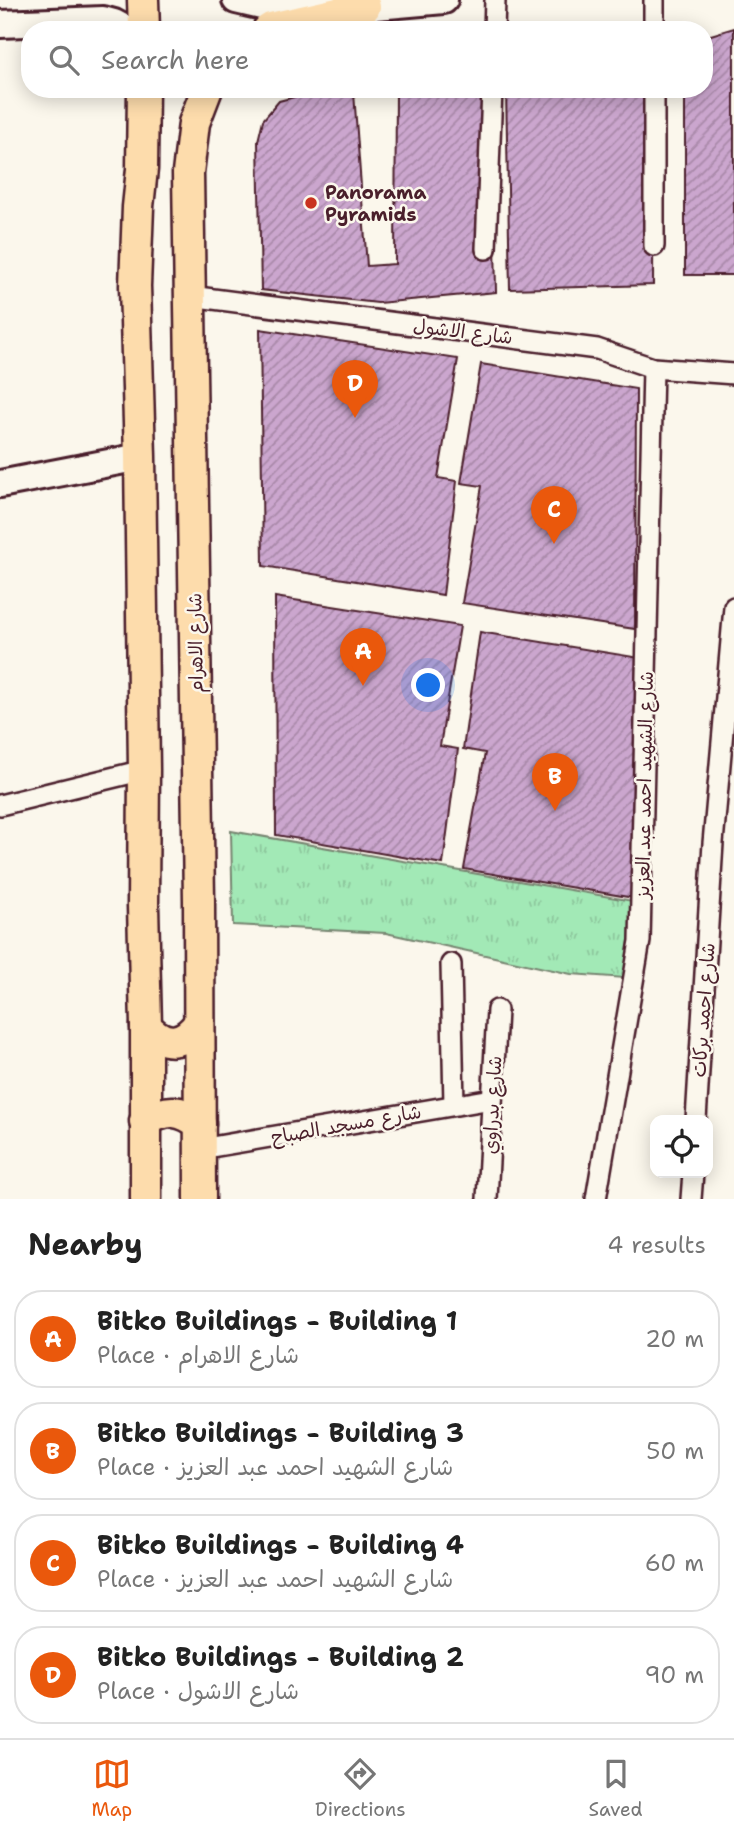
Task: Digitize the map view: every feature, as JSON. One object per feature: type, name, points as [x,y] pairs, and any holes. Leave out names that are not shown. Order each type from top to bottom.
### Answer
[{"type":"main road","points":[[92,20],[111,0]]},
{"type":"main road","points":[[143,0],[144,21]]},
{"type":"main road","points":[[236,0],[266,7],[365,7]]},
{"type":"main road","points":[[299,21],[365,7],[444,0]]},
{"type":"main road","points":[[69,21],[99,21]]},
{"type":"main road","points":[[0,24],[21,23]]},
{"type":"main road","points":[[143,98],[135,286],[141,457],[146,1199]]},
{"type":"main road","name":"شارع الاهرام","points":[[200,1199],[188,173],[194,123],[204,98]]},
{"type":"main road","points":[[0,485],[141,457]]},
{"type":"main road","points":[[146,1026],[155,1036],[167,1041],[180,1040],[191,1033],[199,1023]]},
{"type":"main road","points":[[145,1121],[159,1113],[174,1111],[188,1115],[200,1136]]},
{"type":"street","points":[[494,21],[495,0]]},
{"type":"street","points":[[654,0],[654,21]]},
{"type":"street","points":[[486,249],[492,98]]},
{"type":"street","points":[[654,98],[654,246]]},
{"type":"street","name":"شارع الاشول","points":[[190,296],[597,349],[653,368],[734,374]]},
{"type":"street","name":"شارع الشهيد احمد عبد العزيز","points":[[596,1199],[640,941],[653,368]]},
{"type":"street","name":"شارع احمد بركات","points":[[696,1115],[713,843],[734,607]]},
{"type":"street","points":[[0,805],[144,770]]},
{"type":"street","points":[[451,964],[454,1105]]},
{"type":"street","name":"شارع بدراوي","points":[[487,1199],[497,1010]]},
{"type":"street","name":"شارع مسجد الصباح","points":[[200,1136],[492,1099]]},
{"type":"street","points":[[691,1199],[693,1178]]},
{"type":"green space","points":[[231,831],[633,901],[625,978],[571,974],[386,933],[233,925]]},
{"type":"building","points":[[734,28],[734,275],[685,275],[685,98],[713,98],[713,34]]},
{"type":"building","name":"Panorama Pyramids","points":[[290,98],[354,98],[367,266],[395,264],[396,98],[492,98],[496,292],[378,303],[261,290],[258,141],[263,120],[279,101]]},
{"type":"building","points":[[506,98],[654,98],[653,285],[510,289]]},
{"type":"building","points":[[260,329],[458,359],[438,478],[457,481],[443,595],[263,566]]},
{"type":"building","points":[[481,364],[636,389],[635,629],[462,603],[482,486],[461,483]]},
{"type":"building","points":[[275,597],[460,626],[440,746],[458,749],[443,864],[276,835]]},
{"type":"building","points":[[480,632],[640,658],[634,898],[464,869],[485,753],[463,749]]},
{"type":"place","name":"Panorama Pyramids","points":[[311,203]]},
{"type":"place","name":"Bitko Buildings - Building 2","points":[[355,418]]},
{"type":"place","name":"Bitko Buildings - Building 4","points":[[554,544]]},
{"type":"place","name":"Bitko Buildings - Building 1","points":[[363,686]]},
{"type":"place","name":"Bitko Buildings - Building 3","points":[[555,811]]}]
